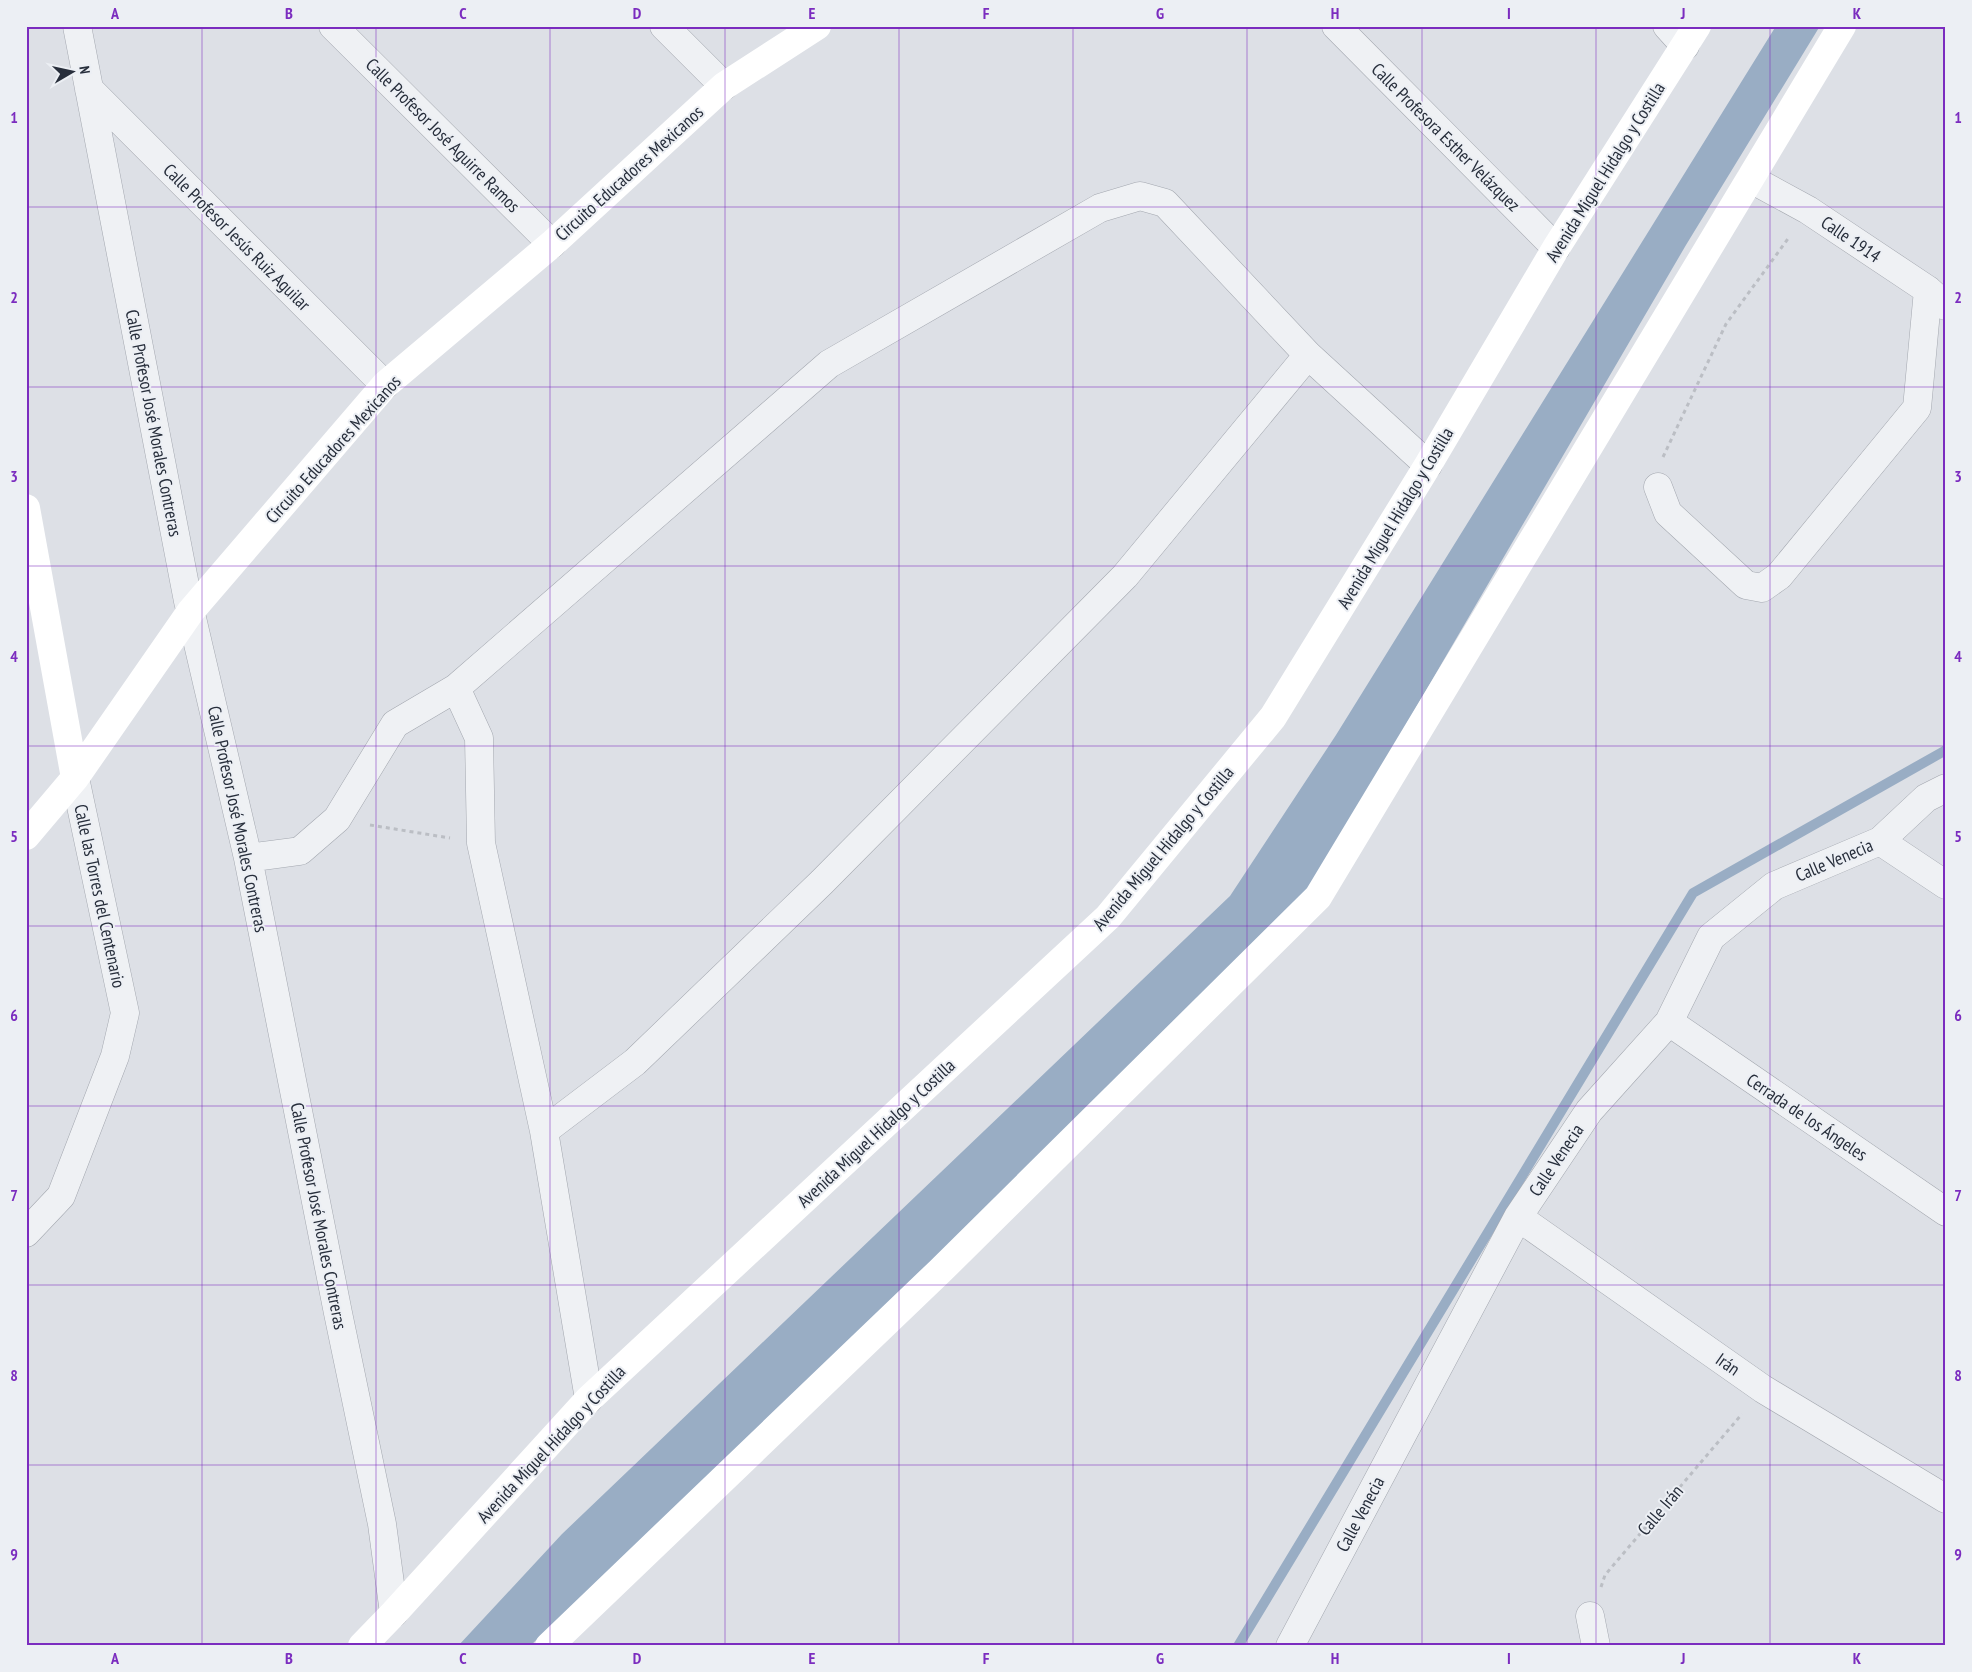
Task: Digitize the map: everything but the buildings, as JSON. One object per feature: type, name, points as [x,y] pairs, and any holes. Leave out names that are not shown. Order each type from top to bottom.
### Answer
[{"type":"main road","name":"Circuito Educadores Mexicanos","points":[[26,836],[75,778],[190,610],[385,386],[552,244],[724,86],[817,26]]},
{"type":"main road","points":[[549,1646],[940,1271],[1318,897],[1842,26]]},
{"type":"main road","name":"Avenida Miguel Hidalgo y Costilla","points":[[362,1646],[589,1399],[1108,917],[1273,717],[1428,465],[1683,33]]},
{"type":"main road","points":[[26,508],[75,778]]},
{"type":"street","name":"Calle Profesor José Morales Contreras","points":[[77,26],[190,610],[248,858],[338,1314],[382,1524],[394,1613]]},
{"type":"street","name":"Calle Profesor José Aguirre Ramos","points":[[333,26],[552,244]]},
{"type":"street","points":[[664,26],[724,86]]},
{"type":"street","name":"Calle Profesora Esther Velázquez","points":[[1336,26],[1556,248]]},
{"type":"street","name":"Calle Profesor Jesús Ruiz Aguilar","points":[[89,89],[385,386]]},
{"type":"street","name":"Calle 1914","points":[[1751,179],[1808,210],[1937,298]]},
{"type":"street","points":[[248,858],[300,851],[337,819],[395,724],[456,688],[829,364],[1100,208],[1140,196],[1165,203],[1308,354],[1428,465]]},
{"type":"street","points":[[1658,487],[1668,513],[1746,585],[1762,588],[1779,576],[1917,408],[1937,298]]},
{"type":"street","points":[[544,1131],[635,1062],[822,882],[1118,583],[1308,354]]},
{"type":"street","points":[[456,688],[479,738],[481,843],[544,1131],[589,1399]]},
{"type":"street","name":"Calle las Torres del Centenario","points":[[26,1232],[62,1196],[115,1056],[125,1013],[75,778]]},
{"type":"street","name":"Calle Venecia","points":[[1290,1646],[1518,1217],[1588,1111],[1668,1022],[1711,938],[1774,886],[1880,841],[1926,798],[1946,788]]},
{"type":"street","points":[[1880,841],[1946,884]]},
{"type":"street","name":"Cerrada de los Ángeles","points":[[1668,1022],[1946,1212]]},
{"type":"street","name":"Irán","points":[[1518,1217],[1763,1389],[1946,1499]]},
{"type":"street","points":[[1590,1616],[1596,1646]]},
{"type":"path","points":[[1658,487],[1663,457],[1726,324],[1808,210]]},
{"type":"path","points":[[337,819],[481,843]]},
{"type":"path","name":"Calle Irán","points":[[1590,1616],[1605,1575],[1763,1389]]},
{"type":"water","points":[[1776,26],[1820,26],[1686,245],[1313,884],[1148,1053],[530,1646],[458,1646],[562,1534],[1230,896],[1336,735]]},
{"type":"waterway","points":[[1238,1646],[1693,893],[1946,750]]}]
